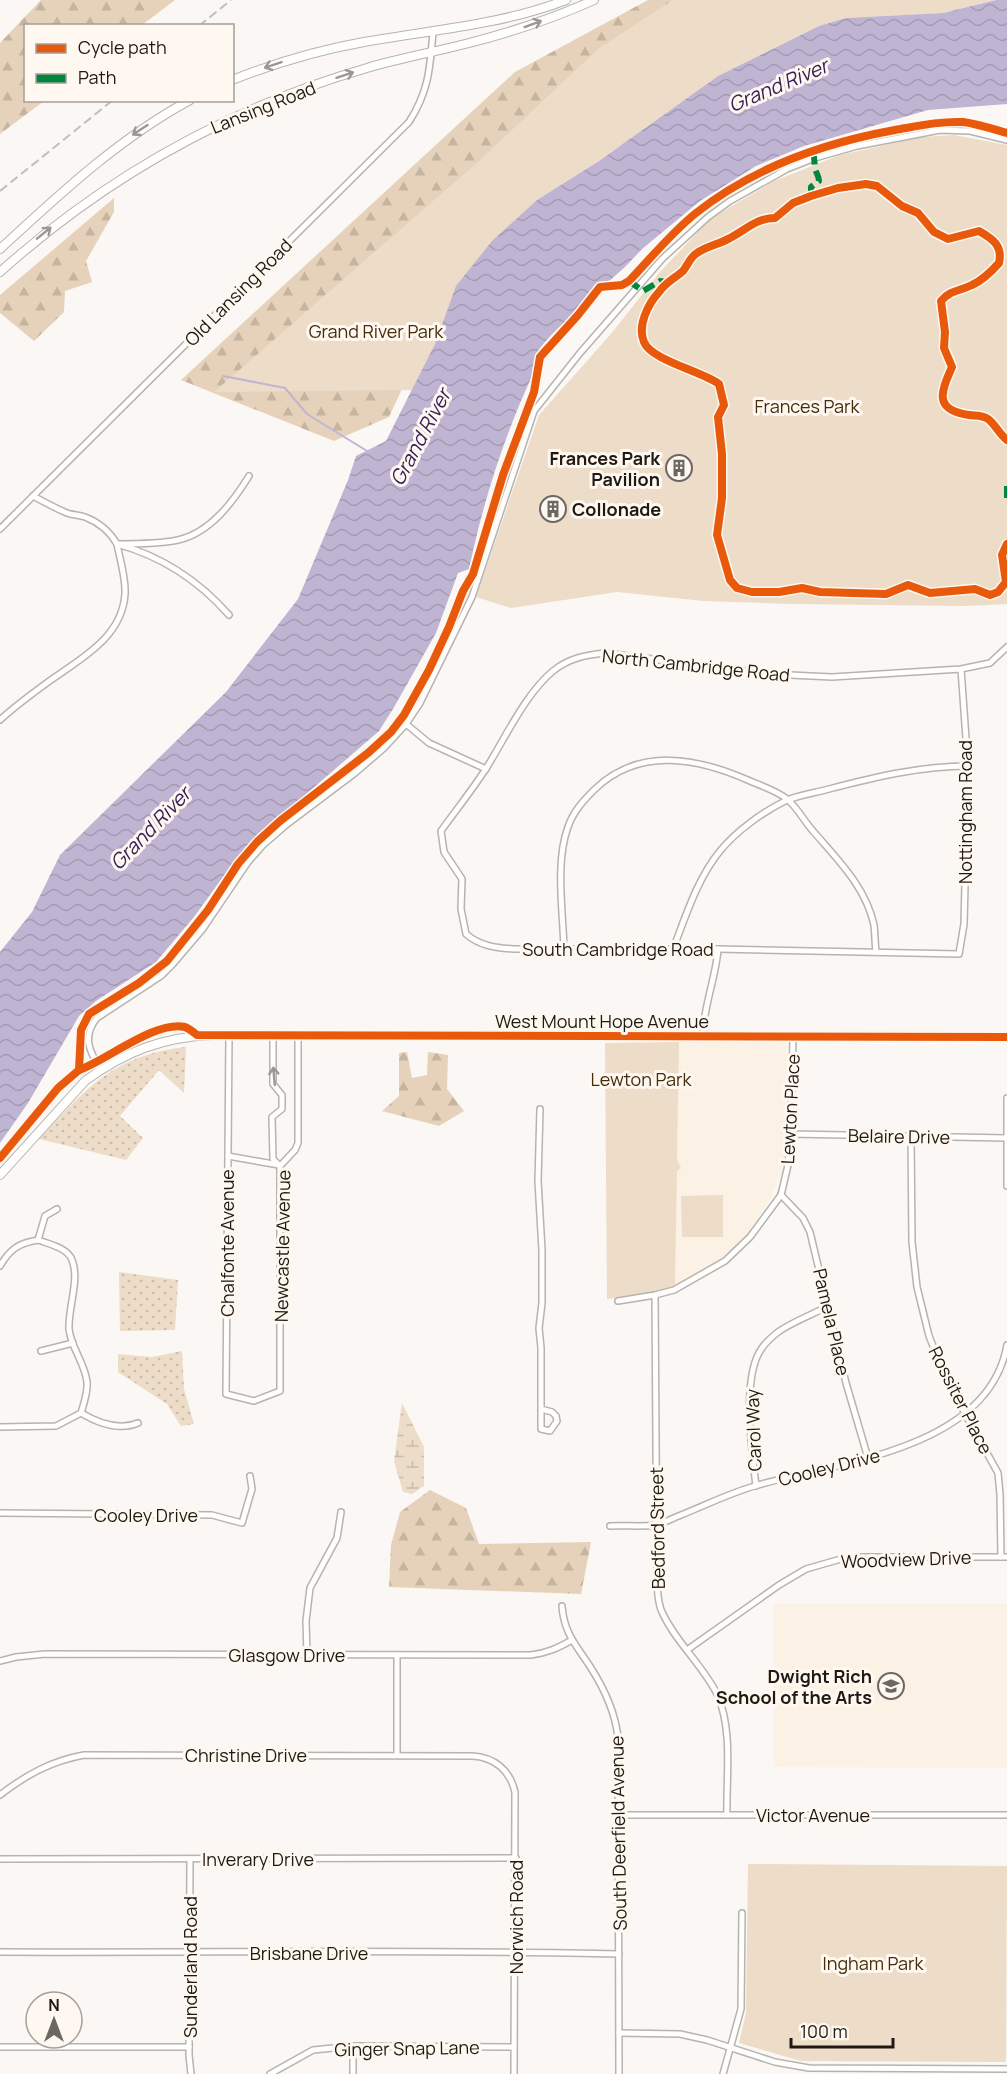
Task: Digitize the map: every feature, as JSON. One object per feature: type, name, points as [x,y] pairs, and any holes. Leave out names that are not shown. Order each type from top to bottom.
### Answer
[{"type":"main road","name":"Lansing Road","points":[[234,79],[265,67],[319,51],[512,17],[566,0]]},
{"type":"main road","name":"Lansing Road","points":[[0,272],[32,243],[81,205],[139,167],[191,137],[256,107],[368,68],[503,34],[594,0]]},
{"type":"main road","name":"Lansing Road","points":[[0,249],[109,152],[153,121],[186,102]]},
{"type":"main road","name":"West Mount Hope Avenue","points":[[0,1175],[85,1081],[130,1053],[175,1038],[197,1035],[1007,1037]]},
{"type":"street","name":"Old Lansing Road","points":[[0,529],[399,134],[422,101],[430,75],[433,32]]},
{"type":"street","points":[[101,1070],[88,1047],[90,1028],[97,1018],[161,975],[173,964],[202,930],[248,862],[263,845],[355,773],[384,748],[406,724],[420,703],[472,597],[534,411],[580,353],[662,259],[708,217],[730,201],[787,169],[809,160],[837,151],[940,130],[970,131],[1007,140]]},
{"type":"street","points":[[117,544],[178,540],[190,536],[219,516],[249,476]]},
{"type":"street","points":[[0,720],[96,648],[112,630],[120,616],[125,596],[125,584],[117,544],[113,536],[95,522],[54,508],[33,496]]},
{"type":"street","points":[[117,544],[142,551],[186,576],[213,596],[229,615]]},
{"type":"street","name":"North Cambridge Road","points":[[486,769],[524,706],[544,680],[553,671],[581,656],[605,653],[769,674],[832,677],[962,669],[990,663],[1007,646]]},
{"type":"street","name":"Nottingham Road","points":[[959,954],[964,924],[968,766],[962,669]]},
{"type":"street","points":[[406,724],[429,743],[486,769]]},
{"type":"street","points":[[564,949],[561,874],[563,845],[576,808],[604,780],[627,767],[667,759],[732,772],[788,800],[860,889],[874,925],[876,952]]},
{"type":"street","points":[[673,949],[696,892],[721,850],[761,814],[788,800],[857,781],[942,766],[968,766]]},
{"type":"street","name":"South Cambridge Road","points":[[486,769],[441,831],[444,852],[462,879],[462,909],[466,934],[473,939],[497,948],[718,949],[959,954]]},
{"type":"street","points":[[703,1036],[703,1023],[716,968],[718,949]]},
{"type":"street","name":"Chalfonte Avenue","points":[[229,1035],[226,1394],[254,1401],[280,1391]]},
{"type":"street","points":[[273,1035],[273,1084],[282,1095],[282,1109],[272,1117],[272,1152],[273,1159],[280,1166]]},
{"type":"street","name":"Newcastle Avenue","points":[[280,1391],[280,1166],[295,1150],[298,1143],[298,1035]]},
{"type":"street","name":"Lewton Place","points":[[618,1301],[655,1295],[687,1284],[725,1261],[750,1237],[781,1195],[788,1165],[791,1134],[793,1036]]},
{"type":"street","points":[[1007,1098],[1007,1186]]},
{"type":"street","points":[[540,1109],[538,1181],[542,1250],[542,1303],[539,1328],[541,1409]]},
{"type":"street","name":"Belaire Drive","points":[[791,1134],[1006,1138]]},
{"type":"street","name":"Rossiter Place","points":[[911,1136],[912,1242],[917,1287],[937,1359],[998,1473],[1004,1557]]},
{"type":"street","points":[[228,1156],[280,1166]]},
{"type":"street","name":"Pamela Place","points":[[781,1195],[803,1218],[810,1232],[846,1383],[868,1458]]},
{"type":"street","points":[[38,1240],[45,1216],[57,1209]]},
{"type":"street","points":[[0,1266],[7,1254],[16,1246],[38,1240],[68,1253],[72,1260],[74,1275],[69,1329],[87,1381],[86,1397],[81,1413],[56,1426],[0,1427]]},
{"type":"street","name":"Bedford Street","points":[[655,1295],[657,1585],[660,1605],[668,1622],[715,1691],[723,1712],[726,1736],[727,1815]]},
{"type":"street","name":"Carol Way","points":[[756,1486],[750,1397],[753,1372],[761,1349],[778,1332],[828,1306]]},
{"type":"street","points":[[41,1351],[73,1343]]},
{"type":"street","name":"Cooley Drive","points":[[610,1526],[656,1525],[756,1486],[868,1458],[920,1440],[964,1413],[983,1396],[1002,1365],[1007,1345]]},
{"type":"street","points":[[81,1413],[95,1421],[127,1427],[138,1423]]},
{"type":"street","name":"Cooley Drive","points":[[0,1514],[213,1515],[242,1523],[252,1489],[250,1476]]},
{"type":"street","points":[[307,1655],[306,1621],[310,1588],[337,1538],[341,1512]]},
{"type":"street","name":"Woodview Drive","points":[[687,1650],[779,1585],[806,1569],[830,1562],[863,1557],[1004,1557]]},
{"type":"street","name":"South Deerfield Avenue","points":[[562,1606],[565,1627],[610,1703],[618,1737],[619,2074]]},
{"type":"street","name":"Glasgow Drive","points":[[0,1661],[45,1654],[531,1655],[551,1651],[572,1640]]},
{"type":"street","points":[[397,1655],[398,1755]]},
{"type":"street","name":"Christine Drive","points":[[0,1795],[33,1772],[59,1761],[84,1755],[479,1756],[500,1766]]},
{"type":"street","name":"Norwich Road","points":[[500,1766],[511,1779],[515,1792],[514,2074]]},
{"type":"street","name":"Victor Avenue","points":[[619,1815],[1007,1815]]},
{"type":"street","name":"Inverary Drive","points":[[0,1859],[516,1858]]},
{"type":"street","name":"Sunderland Road","points":[[190,1860],[189,2047],[191,2074]]},
{"type":"street","points":[[723,2074],[741,2009],[742,1912]]},
{"type":"street","name":"Brisbane Drive","points":[[0,1952],[619,1954]]},
{"type":"street","points":[[619,2033],[680,2034],[793,2066],[809,2068],[879,2071],[1007,2069]]},
{"type":"street","points":[[353,2046],[353,2074]]},
{"type":"street","name":"Ginger Snap Lane","points":[[270,2074],[313,2050],[353,2046],[514,2047]]},
{"type":"street","points":[[0,2047],[189,2047]]},
{"type":"shaded area","points":[[679,1042],[787,1043],[786,1134],[782,1171],[770,1199],[746,1236],[717,1262],[675,1286]]},
{"type":"shaded area","name":"Dwight Rich School of the Arts","points":[[774,1604],[1007,1604],[1007,1768],[774,1767]]},
{"type":"green space","points":[[41,0],[175,0],[143,24],[24,24],[24,102],[43,102],[0,134],[0,43]]},
{"type":"green space","points":[[648,0],[676,0],[449,287],[389,417],[334,441],[181,380],[515,72]]},
{"type":"green space","name":"Grand River Park","points":[[673,0],[996,0],[943,13],[846,18],[819,26],[718,76],[599,161],[537,200],[435,344],[414,390],[214,392],[479,161],[598,49]]},
{"type":"green space","name":"Frances Park","points":[[954,135],[1007,145],[1007,604],[966,606],[794,604],[704,601],[617,592],[511,608],[476,597],[539,415],[610,335],[660,272],[710,219],[774,181],[840,155],[922,137]]},
{"type":"green space","points":[[114,198],[114,212],[86,261],[92,282],[65,291],[64,312],[34,341],[0,313],[0,295]]},
{"type":"green space","name":"Lewton Park","points":[[679,1042],[677,1160],[681,1168],[677,1171],[675,1286],[656,1292],[607,1299],[605,1043]]},
{"type":"green space","points":[[186,1047],[184,1093],[159,1070],[120,1116],[143,1138],[126,1160],[39,1139],[87,1090],[120,1066],[161,1051]]},
{"type":"green space","points":[[407,1052],[412,1078],[427,1075],[428,1052],[448,1055],[447,1089],[464,1111],[439,1126],[382,1111],[399,1096],[399,1053]]},
{"type":"green space","points":[[723,1195],[723,1237],[682,1237],[681,1196]]},
{"type":"green space","points":[[119,1272],[178,1280],[175,1330],[120,1331]]},
{"type":"green space","points":[[182,1351],[184,1389],[194,1424],[181,1426],[167,1404],[118,1372],[118,1354],[152,1357]]},
{"type":"green space","points":[[402,1403],[424,1447],[424,1486],[412,1494],[403,1492],[394,1461]]},
{"type":"green space","points":[[430,1490],[466,1508],[479,1544],[591,1542],[581,1594],[389,1587],[391,1545],[400,1512]]},
{"type":"green space","name":"Ingham Park","points":[[748,1864],[1007,1866],[1006,2062],[801,2061],[739,2043],[746,2013]]},
{"type":"water","name":"Grand River","points":[[996,0],[1007,0],[1007,104],[928,110],[804,146],[756,166],[700,201],[642,249],[607,283],[597,284],[590,293],[589,299],[545,341],[538,351],[534,371],[495,470],[469,569],[458,573],[436,633],[379,731],[252,841],[156,962],[96,1001],[79,1016],[28,1103],[0,1143],[0,952],[32,912],[60,855],[226,692],[298,599],[356,456],[386,441],[435,344],[456,286],[492,241],[537,200],[599,161],[718,76],[819,26],[846,18],[943,13]]},
{"type":"waterway","points":[[223,376],[285,388],[307,414],[367,451]]},
{"type":"railway","points":[[201,24],[231,0]]},
{"type":"railway","points":[[0,191],[111,102]]},
{"type":"marked path","points":[[811,196],[811,187],[819,181],[812,150]]},
{"type":"marked path","points":[[629,281],[643,291],[660,281],[665,282]]},
{"type":"marked path","points":[[1007,486],[1007,504]]},
{"type":"cycle path","points":[[0,1158],[58,1088],[79,1070],[81,1030],[89,1014],[139,983],[167,961],[208,910],[238,864],[257,842],[280,821],[368,753],[391,732],[404,715],[429,670],[463,591],[473,574],[503,475],[534,392],[540,357],[600,287],[622,285],[629,281],[696,213],[741,182],[790,159],[868,135],[937,123],[963,122],[1007,133]]},
{"type":"cycle path","points":[[1007,440],[988,419],[957,413],[945,404],[943,398],[945,384],[952,367],[944,348],[945,332],[941,301],[944,297],[976,283],[990,273],[999,263],[1000,252],[996,244],[979,231],[948,239],[934,232],[918,213],[902,206],[877,186],[866,184],[838,188],[811,196],[793,203],[775,218],[757,222],[701,251],[693,257],[683,271],[661,289],[645,316],[642,336],[648,348],[666,360],[719,384],[724,405],[718,417],[722,454],[722,498],[717,535],[730,580],[737,588],[752,592],[779,592],[802,588],[820,592],[886,594],[908,585],[930,593],[975,589],[990,595],[998,592],[1006,582],[1002,555],[1007,544]]},
{"type":"cycle path","points":[[79,1070],[146,1035],[173,1026],[185,1027],[197,1035],[1007,1037]]},
{"type":"place","name":"Frances Park Pavilion","points":[[679,468]]},
{"type":"place","name":"Collonade","points":[[553,509]]},
{"type":"place","name":"Dwight Rich School of the Arts","points":[[891,1686]]}]
